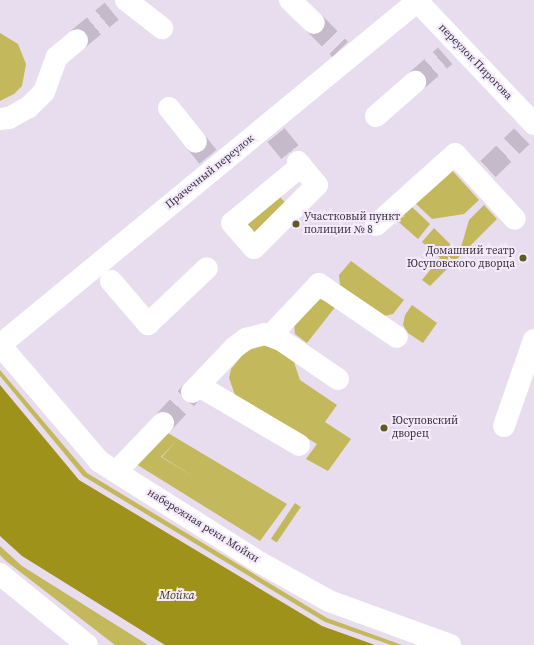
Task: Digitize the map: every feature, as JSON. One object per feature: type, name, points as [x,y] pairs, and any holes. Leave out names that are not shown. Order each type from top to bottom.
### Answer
[{"type":"street","points":[[290,0],[314,23]]},
{"type":"street","name":"переулок Пирогова","points":[[418,1],[451,50],[529,120]]},
{"type":"street","name":"Прачечный переулок","points":[[0,345],[105,274],[207,156],[272,130],[344,54],[418,1]]},
{"type":"street","points":[[122,4],[162,28]]},
{"type":"street","points":[[0,119],[9,118],[34,102],[44,92],[57,57],[77,40]]},
{"type":"street","points":[[376,116],[415,82]]},
{"type":"street","points":[[169,108],[207,156]]},
{"type":"street","points":[[376,225],[455,154],[483,174],[515,219]]},
{"type":"street","points":[[105,274],[148,324],[207,268]]},
{"type":"street","points":[[271,335],[319,284],[397,336]]},
{"type":"street","points":[[299,445],[195,389],[246,339],[255,335],[271,335],[338,379]]},
{"type":"street","points":[[504,426],[534,340]]},
{"type":"street","name":"набережная реки Мойки","points":[[0,345],[99,460],[116,472],[259,562],[329,601],[450,645]]},
{"type":"street","points":[[116,472],[163,423]]},
{"type":"street","points":[[0,574],[87,645]]},
{"type":"shaded area","points":[[0,33],[18,44],[26,64],[22,86],[14,94],[0,101]]},
{"type":"shaded area","points":[[450,168],[479,200],[464,214],[432,219],[413,201]]},
{"type":"shaded area","points":[[276,193],[287,204],[255,233],[243,220]]},
{"type":"shaded area","points":[[409,204],[430,224],[418,239],[394,218]]},
{"type":"shaded area","points":[[484,205],[497,219],[465,251],[461,247],[469,220]]},
{"type":"shaded area","points":[[434,228],[461,255],[430,286],[422,280],[440,258],[422,242]]},
{"type":"shaded area","points":[[351,261],[404,300],[393,314],[384,316],[340,286],[339,275]]},
{"type":"shaded area","points":[[320,299],[336,306],[307,343],[295,334],[294,323]]},
{"type":"shaded area","points":[[412,305],[437,323],[423,343],[408,333],[403,325],[405,315]]},
{"type":"shaded area","points":[[258,345],[272,345],[293,359],[300,380],[337,405],[325,422],[351,439],[328,471],[306,459],[317,444],[235,395],[229,378],[231,369],[245,352]]},
{"type":"shaded area","points":[[0,370],[87,473],[327,618],[402,645],[391,645],[325,622],[83,476],[0,376]]},
{"type":"shaded area","points":[[166,432],[178,439],[287,504],[260,541],[136,464]],"holes":[[[178,439],[162,457],[196,478],[161,457]]]},
{"type":"shaded area","points":[[295,503],[301,507],[277,543],[271,539]]},
{"type":"shaded area","points":[[0,546],[22,566],[148,645],[115,645],[6,561],[0,555]]},
{"type":"water","name":"Мойка","points":[[0,385],[79,480],[322,626],[375,645],[165,645],[22,556],[0,536]]},
{"type":"tunnel","points":[[77,40],[112,11]]},
{"type":"tunnel","points":[[314,23],[340,49]]},
{"type":"tunnel","points":[[415,82],[445,56]]},
{"type":"tunnel","points":[[276,135],[298,162]]},
{"type":"tunnel","points":[[488,169],[522,136]]},
{"type":"tunnel","points":[[196,142],[208,157]]},
{"type":"tunnel","points":[[163,423],[192,392]]},
{"type":"place","name":"Участковый пункт полиции № 8","points":[[296,224]]},
{"type":"place","name":"Домашний театр Юсуповского дворца","points":[[523,258]]},
{"type":"place","name":"Юсуповский дворец","points":[[384,428]]}]
